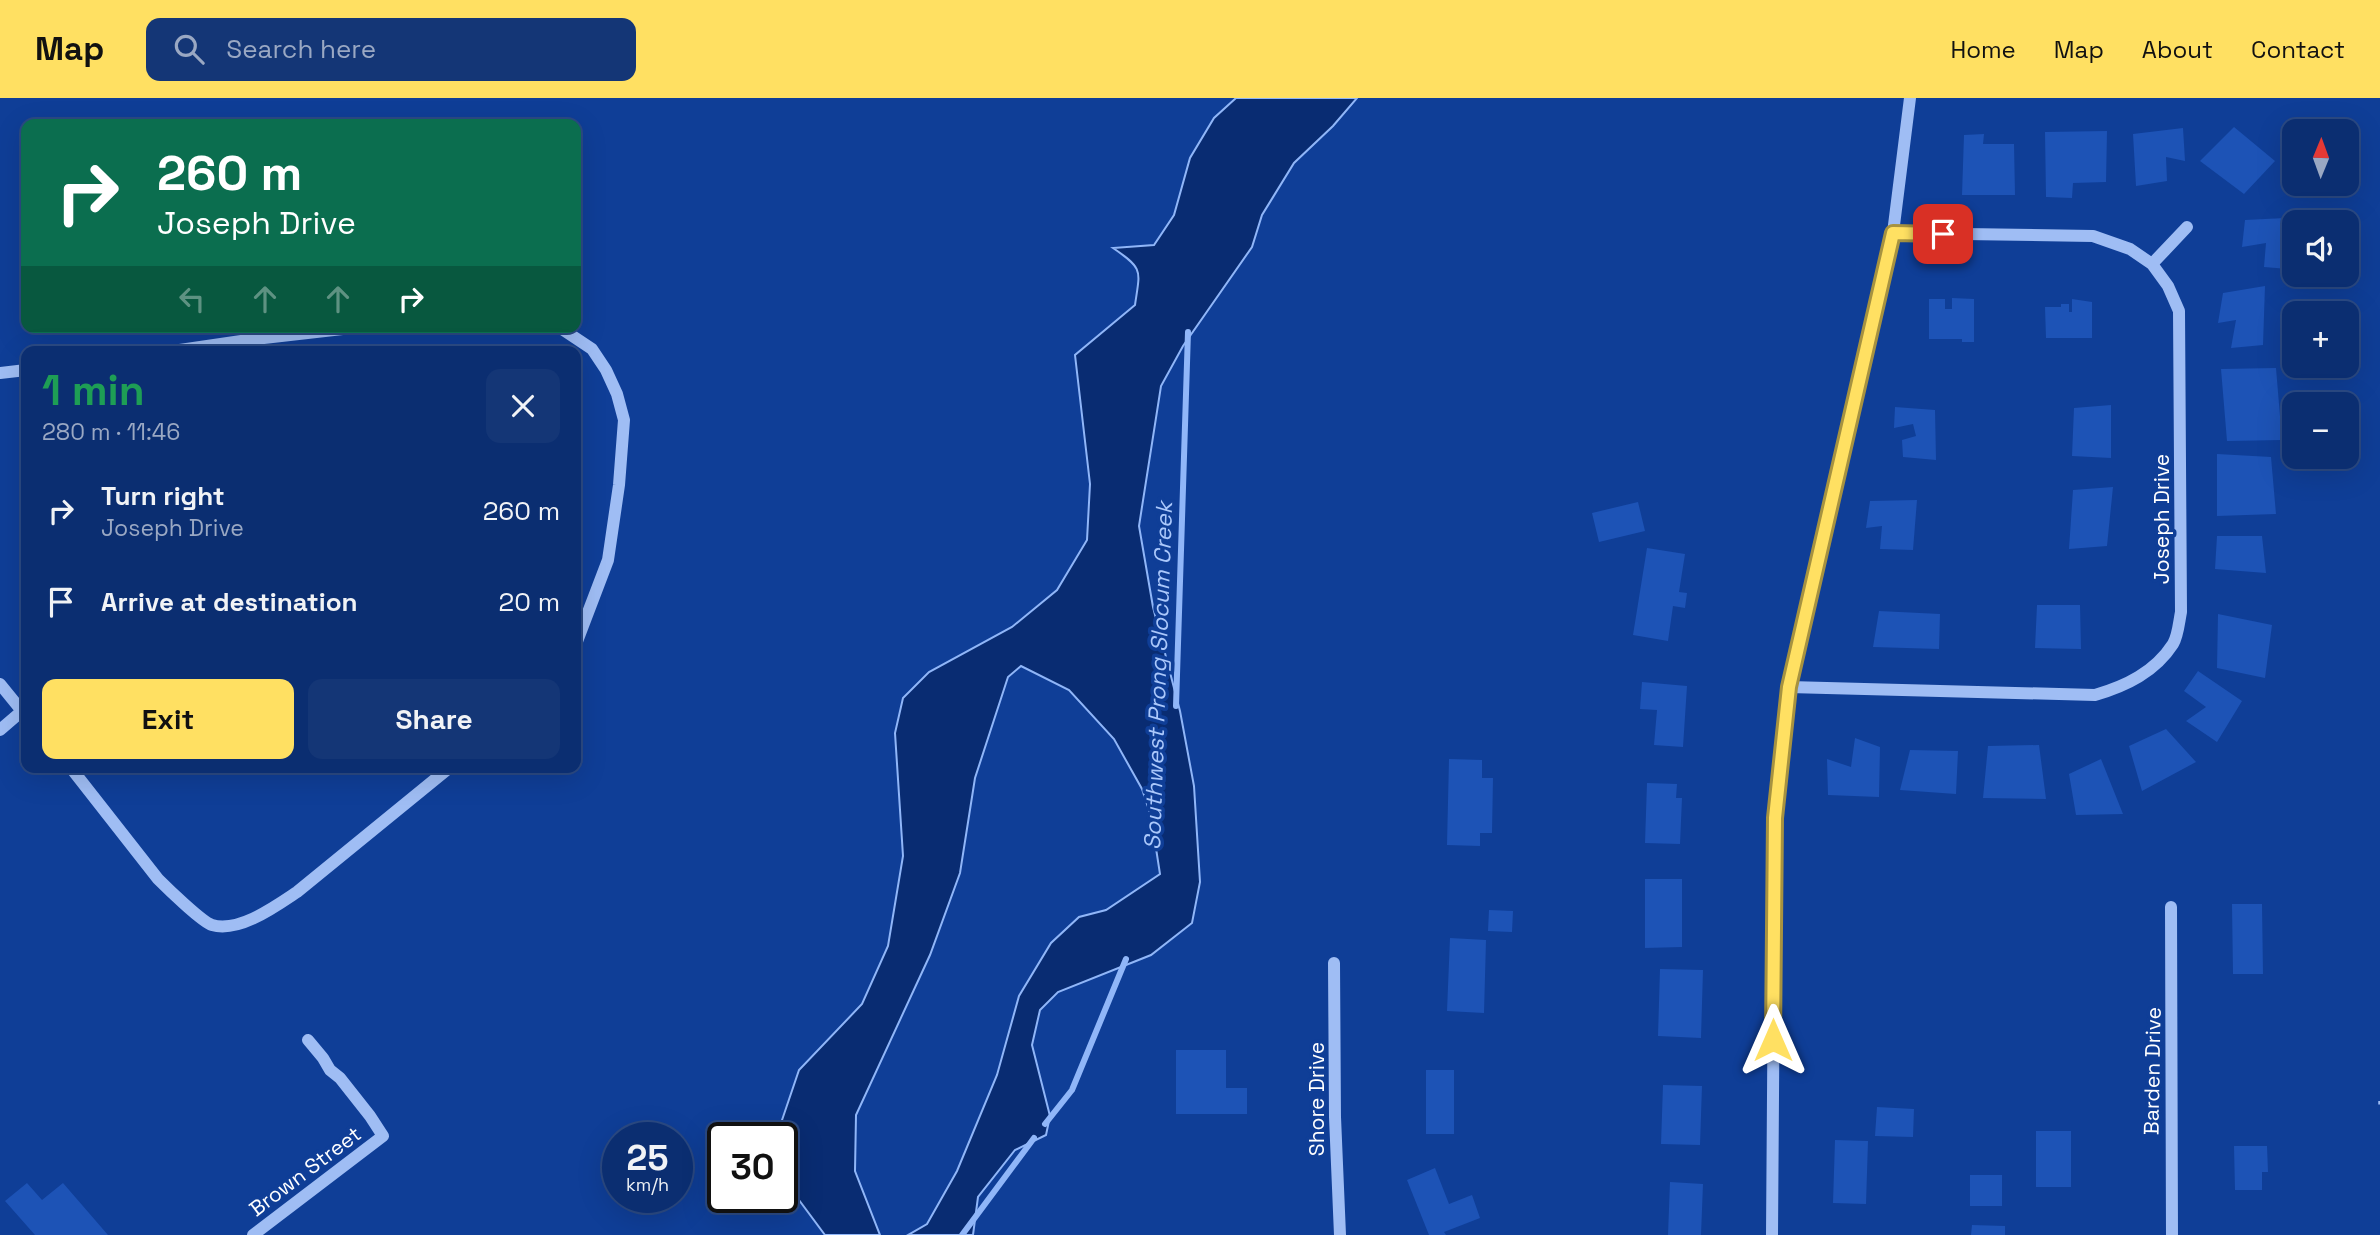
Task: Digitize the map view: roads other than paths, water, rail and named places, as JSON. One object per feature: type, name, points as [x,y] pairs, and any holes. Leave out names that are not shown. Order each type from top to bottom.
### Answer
[{"type":"street","points":[[1772,1235],[1775,818],[1789,687],[1893,233],[1910,98]]},
{"type":"street","points":[[2152,264],[2187,227]]},
{"type":"street","name":"Joseph Drive","points":[[1789,687],[2095,695],[2121,688],[2150,670],[2174,643],[2181,612],[2179,311],[2168,286],[2152,264],[2130,249],[2093,236],[1893,233]]},
{"type":"street","points":[[213,346],[313,333]]},
{"type":"street","points":[[568,333],[592,349],[606,370],[617,394],[624,420],[608,560],[581,631]]},
{"type":"street","points":[[0,373],[21,371]]},
{"type":"street","points":[[0,684],[21,709]]},
{"type":"street","points":[[0,730],[21,715]]},
{"type":"street","points":[[75,773],[172,894],[212,925],[232,925],[253,919],[297,892],[443,773]]},
{"type":"street","name":"Barden Drive","points":[[2171,907],[2172,1235]]},
{"type":"street","name":"Shore Drive","points":[[1334,963],[1336,1201],[1340,1235]]},
{"type":"street","name":"Brown Street","points":[[253,1235],[383,1136],[308,1040]]},
{"type":"water","points":[[1236,98],[1357,98],[1333,126],[1294,163],[1262,215],[1252,247],[1183,346],[1161,386],[1139,526],[1153,607],[1180,711],[1194,786],[1200,882],[1192,923],[1151,955],[1058,992],[1040,1010],[1032,1045],[1050,1116],[1046,1135],[1015,1150],[978,1197],[973,1235],[908,1235],[927,1224],[957,1171],[997,1075],[1019,996],[1051,943],[1079,917],[1106,910],[1160,874],[1151,816],[1142,789],[1114,739],[1069,690],[1021,666],[1008,677],[975,778],[960,873],[930,955],[856,1115],[855,1171],[880,1235],[825,1235],[798,1198],[798,1122],[781,1122],[799,1070],[862,1004],[888,946],[903,856],[895,733],[903,698],[929,672],[1012,627],[1057,590],[1087,540],[1090,484],[1075,355],[1135,305],[1138,271],[1113,248],[1154,245],[1174,215],[1190,158],[1214,118]]},
{"type":"waterway","name":"Southwest Prong Slocum Creek","points":[[1176,706],[1188,332]]},
{"type":"waterway","name":"Southwest Prong Slocum Creek","points":[[1045,1124],[1072,1090],[1126,959]]},
{"type":"waterway","name":"Southwest Prong Slocum Creek","points":[[962,1235],[1034,1138]]}]
